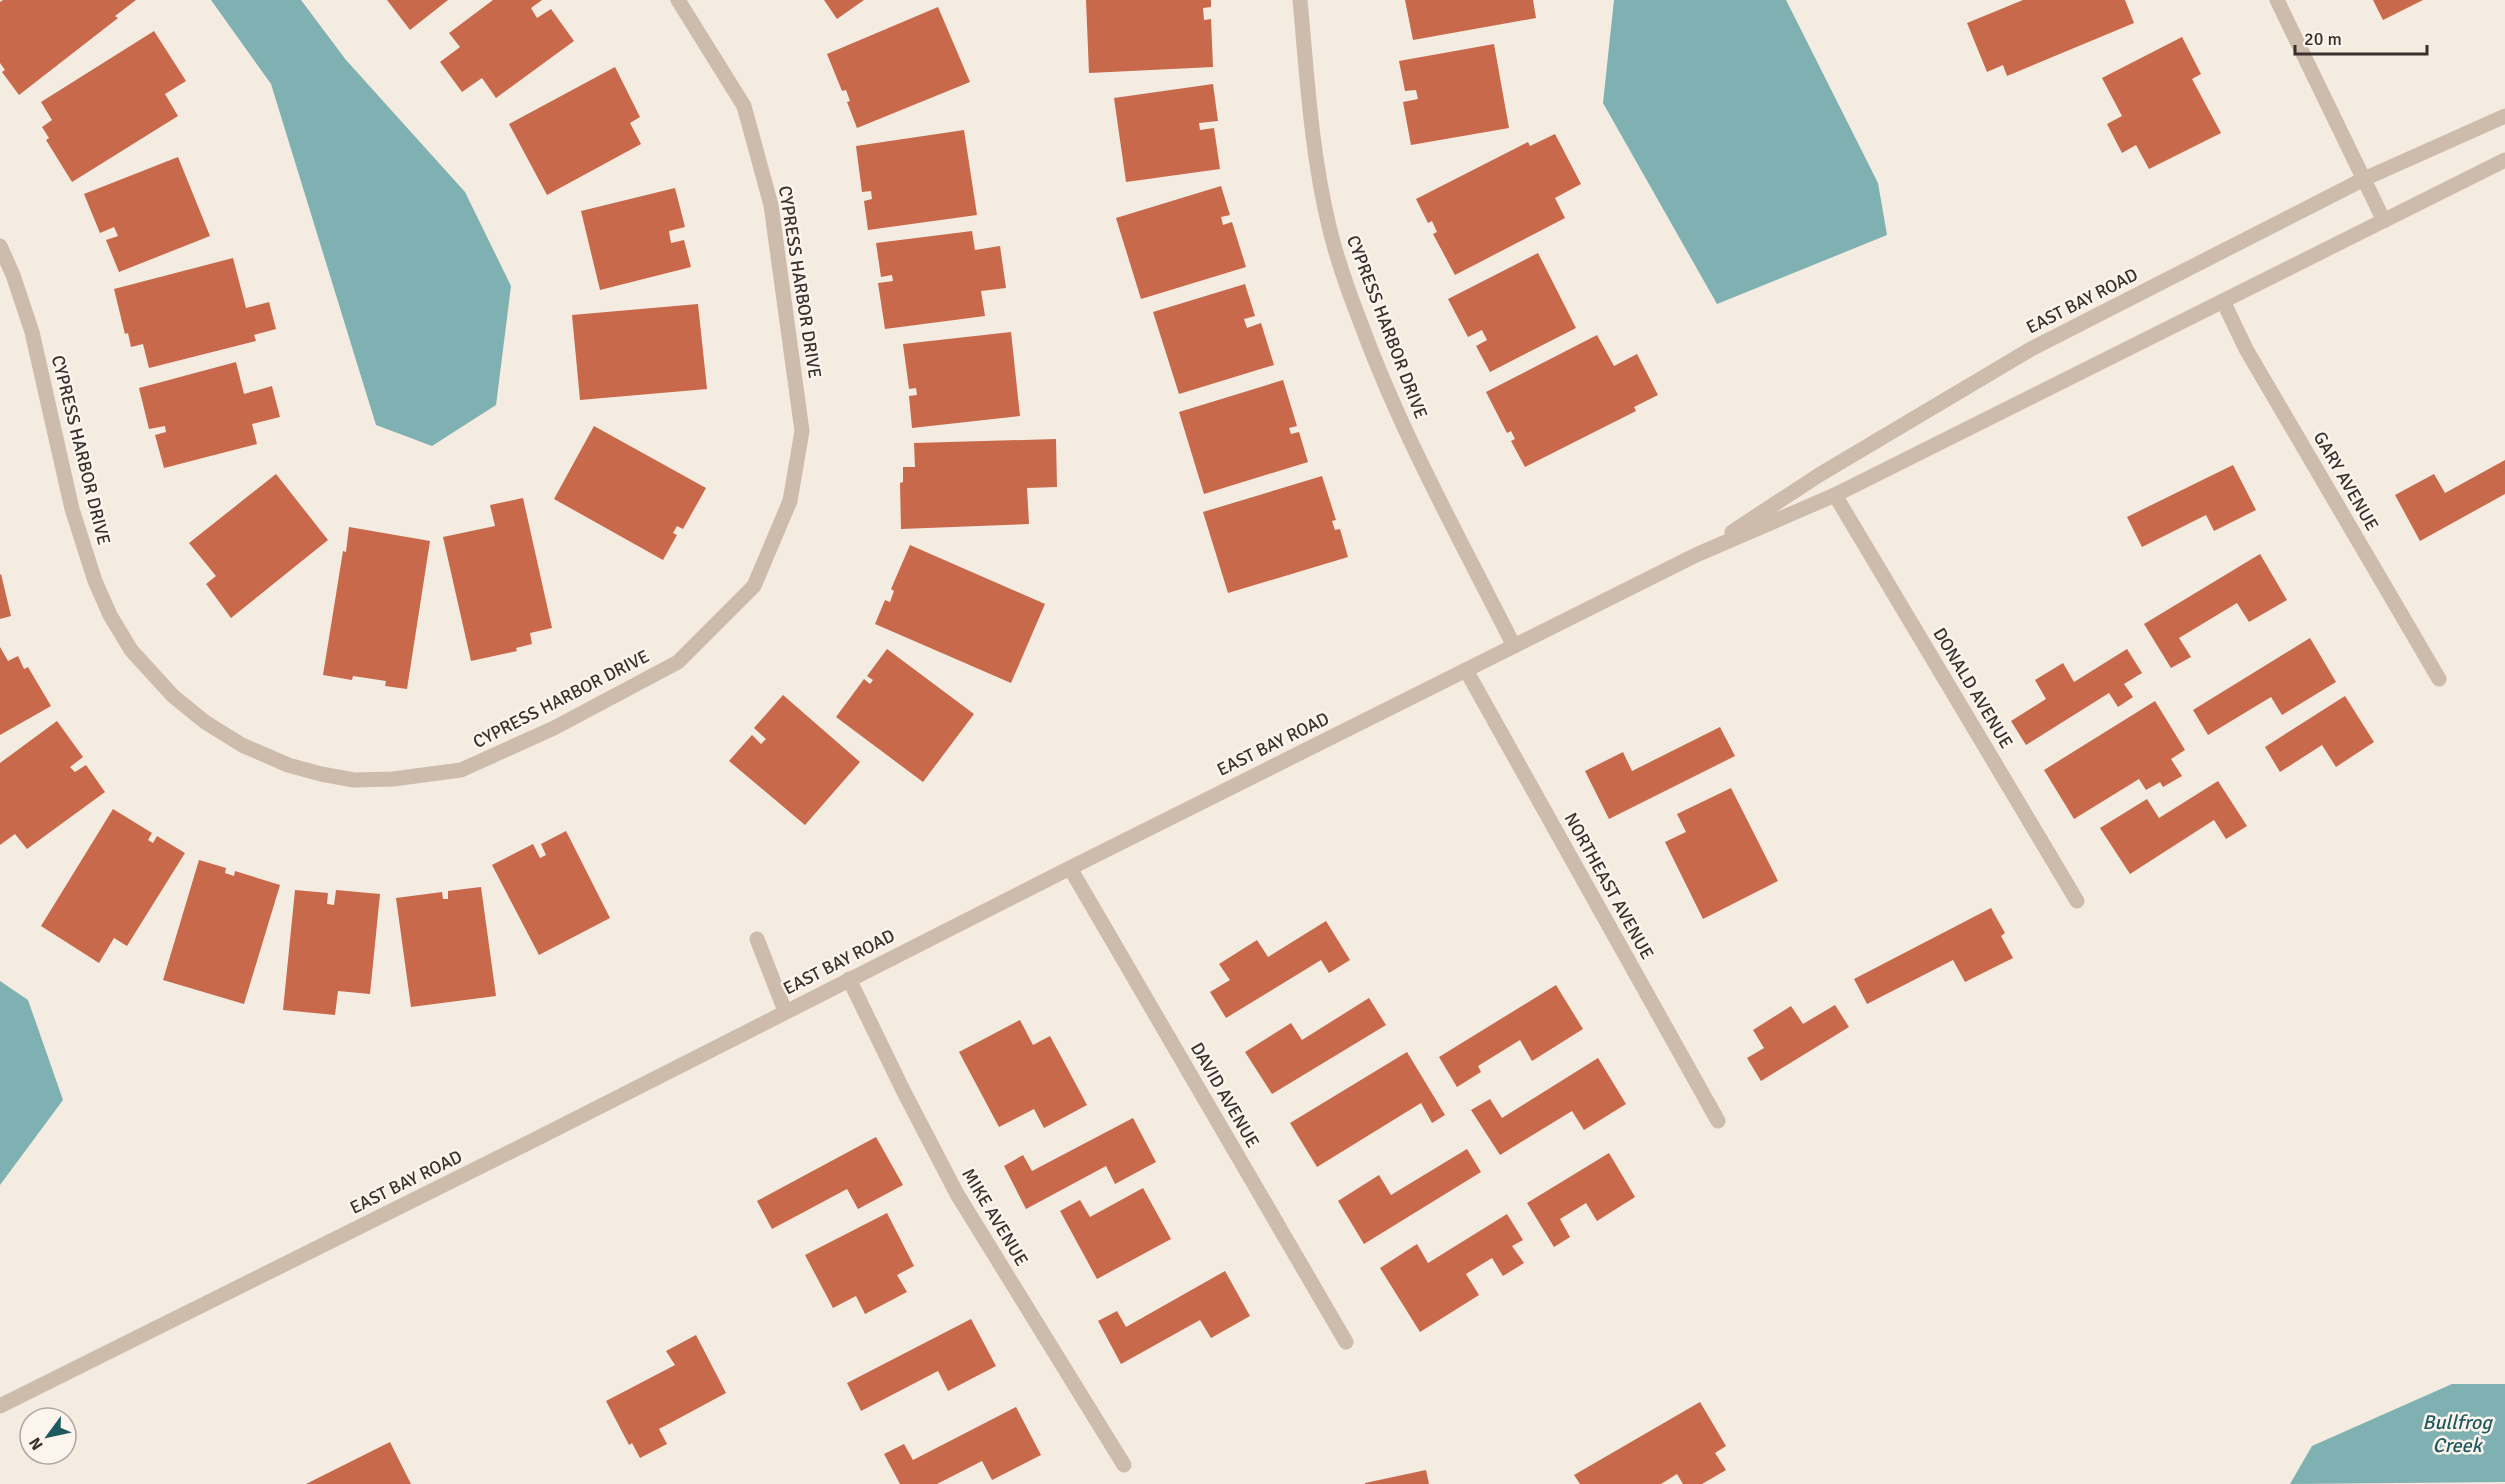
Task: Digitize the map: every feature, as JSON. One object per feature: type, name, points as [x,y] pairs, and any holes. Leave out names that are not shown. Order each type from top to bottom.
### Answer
[{"type":"street","name":"CYPRESS HARBOR DRIVE","points":[[0,246],[13,275],[32,332],[72,508],[95,581],[110,615],[131,650],[172,696],[205,722],[242,745],[288,765],[354,780],[393,779],[461,770],[554,728],[678,662],[754,586],[790,501],[802,431],[771,205],[744,106],[678,0]]},
{"type":"street","name":"CYPRESS HARBOR DRIVE","points":[[1300,0],[1315,152],[1329,227],[1351,297],[1380,374],[1413,448],[1514,646]]},
{"type":"street","points":[[2277,0],[2384,221]]},
{"type":"street","name":"EAST BAY ROAD","points":[[1696,555],[1819,475],[2031,349],[2364,179],[2505,116]]},
{"type":"street","name":"EAST BAY ROAD","points":[[0,1406],[1696,555],[1835,495],[2505,160]]},
{"type":"street","name":"GARY AVENUE","points":[[2223,302],[2246,349],[2439,679]]},
{"type":"street","name":"DONALD AVENUE","points":[[1835,495],[2077,901]]},
{"type":"street","name":"NORTHEAST AVENUE","points":[[1466,670],[1718,1121]]},
{"type":"street","name":"DAVID AVENUE","points":[[1070,868],[1346,1342]]},
{"type":"street","points":[[757,939],[785,1011]]},
{"type":"street","name":"MIKE AVENUE","points":[[849,980],[957,1194],[1124,1465]]},
{"type":"water","points":[[211,0],[301,0],[346,60],[465,192],[511,286],[496,405],[432,446],[376,425],[271,84]]},
{"type":"water","points":[[1614,0],[1786,0],[1878,183],[1887,235],[1717,304],[1603,103]]},
{"type":"water","points":[[0,981],[28,1000],[63,1100],[0,1185]]},
{"type":"water","name":"Bullfrog Creek","points":[[2452,1384],[2505,1384],[2505,1482],[2290,1484],[2312,1446]]},
{"type":"building","points":[[3,0],[136,0],[115,16],[118,18],[19,95],[2,72],[5,70],[0,63],[0,2]]},
{"type":"building","points":[[387,0],[448,0],[410,30]]},
{"type":"building","points":[[493,0],[542,0],[531,8],[537,18],[551,9],[574,41],[496,98],[482,78],[462,92],[440,62],[460,47],[449,33]]},
{"type":"building","points":[[824,0],[864,0],[837,19]]},
{"type":"building","points":[[1086,0],[1211,0],[1211,7],[1203,8],[1204,20],[1211,19],[1213,67],[1089,73]]},
{"type":"building","points":[[1405,0],[1533,0],[1536,18],[1413,40]]},
{"type":"building","points":[[2023,0],[2125,0],[2134,23],[2007,76],[2003,65],[1987,72],[1967,23]]},
{"type":"building","points":[[2373,0],[2423,0],[2383,20]]},
{"type":"building","points":[[938,7],[970,82],[857,128],[847,102],[850,101],[846,90],[842,91],[827,54]]},
{"type":"building","points":[[154,31],[186,81],[165,94],[178,116],[72,182],[46,140],[49,138],[42,127],[52,120],[41,102]]},
{"type":"building","points":[[2182,37],[2201,74],[2192,79],[2221,133],[2149,169],[2136,145],[2122,153],[2107,124],[2122,116],[2102,78]]},
{"type":"building","points":[[1494,44],[1509,128],[1411,145],[1403,102],[1418,99],[1416,90],[1405,91],[1399,61]]},
{"type":"building","points":[[615,67],[640,117],[630,123],[641,144],[547,195],[509,124]]},
{"type":"building","points":[[1213,84],[1218,121],[1199,123],[1200,130],[1214,128],[1220,169],[1126,182],[1114,98]]},
{"type":"building","points":[[964,130],[977,215],[868,230],[864,201],[872,199],[871,191],[862,192],[856,146]]},
{"type":"building","points":[[1555,134],[1581,184],[1555,198],[1565,218],[1455,275],[1433,234],[1437,232],[1432,221],[1428,223],[1416,199],[1528,142],[1530,146]]},
{"type":"building","points":[[178,157],[210,236],[119,272],[106,240],[118,236],[114,227],[100,233],[84,194]]},
{"type":"building","points":[[1221,186],[1230,215],[1221,217],[1223,225],[1232,222],[1246,267],[1141,299],[1116,218]]},
{"type":"building","points":[[675,188],[685,227],[669,231],[671,243],[684,240],[691,267],[600,290],[581,211]]},
{"type":"building","points":[[972,231],[975,250],[1000,246],[1006,288],[981,291],[985,316],[885,329],[878,283],[893,281],[892,275],[881,277],[876,243]]},
{"type":"building","points":[[1538,253],[1576,328],[1490,372],[1476,346],[1487,340],[1482,330],[1468,337],[1448,299]]},
{"type":"building","points":[[233,258],[246,308],[269,302],[276,329],[254,335],[256,341],[149,368],[143,344],[131,347],[128,333],[125,334],[114,289]]},
{"type":"building","points":[[1245,284],[1255,316],[1244,319],[1247,328],[1261,323],[1274,365],[1179,394],[1153,312]]},
{"type":"building","points":[[698,304],[707,389],[580,400],[572,315]]},
{"type":"building","points":[[1011,332],[1020,416],[912,428],[909,396],[917,395],[916,388],[909,389],[903,344]]},
{"type":"building","points":[[1597,335],[1614,366],[1637,354],[1658,395],[1634,407],[1636,411],[1525,467],[1511,441],[1515,439],[1511,431],[1507,433],[1486,392]]},
{"type":"building","points":[[236,362],[244,394],[272,386],[280,417],[252,424],[257,444],[164,468],[155,435],[166,432],[165,426],[149,429],[139,388]]},
{"type":"building","points":[[1283,380],[1297,426],[1289,428],[1291,434],[1299,432],[1308,462],[1204,494],[1179,412]]},
{"type":"building","points":[[594,426],[706,488],[683,529],[677,526],[673,533],[677,535],[663,560],[554,499]]},
{"type":"building","points":[[1056,439],[1057,487],[1027,488],[1029,524],[901,529],[900,483],[903,482],[903,467],[915,467],[914,443]]},
{"type":"building","points":[[2505,460],[2505,494],[2420,541],[2395,495],[2434,474],[2445,493]]},
{"type":"building","points":[[2233,465],[2256,510],[2214,531],[2206,515],[2142,547],[2127,517]]},
{"type":"building","points":[[276,474],[328,540],[231,618],[206,584],[216,576],[189,543]]},
{"type":"building","points":[[1322,476],[1336,520],[1332,521],[1335,530],[1340,529],[1348,557],[1228,593],[1203,512]]},
{"type":"building","points":[[523,498],[552,628],[530,633],[532,644],[516,648],[517,651],[471,661],[443,537],[495,526],[490,505]]},
{"type":"building","points":[[349,527],[430,541],[407,689],[385,686],[386,681],[353,676],[352,680],[323,675]]},
{"type":"building","points":[[910,545],[1045,604],[1011,683],[875,624],[885,600],[890,602],[894,591],[891,589]]},
{"type":"building","points":[[2260,554],[2287,600],[2249,622],[2237,603],[2179,638],[2191,657],[2171,668],[2144,624]]},
{"type":"building","points":[[0,575],[11,616],[0,619]]},
{"type":"building","points":[[2310,638],[2336,682],[2282,715],[2271,697],[2208,735],[2193,710]]},
{"type":"building","points":[[0,647],[8,661],[18,656],[24,669],[28,667],[51,706],[0,735]]},
{"type":"building","points":[[887,649],[974,714],[923,782],[836,717],[864,679],[870,684],[873,680],[867,676]]},
{"type":"building","points":[[2127,649],[2142,673],[2124,684],[2133,697],[2118,707],[2109,693],[2026,745],[2011,721],[2046,699],[2035,680],[2063,663],[2074,682]]},
{"type":"building","points":[[783,695],[860,762],[805,825],[729,761],[752,735],[761,744],[766,739],[754,728]]},
{"type":"building","points":[[2345,696],[2374,742],[2336,767],[2322,745],[2280,772],[2265,747]]},
{"type":"building","points":[[2155,701],[2185,750],[2171,759],[2182,776],[2163,787],[2160,782],[2146,790],[2139,779],[2074,819],[2044,770]]},
{"type":"building","points":[[57,721],[83,757],[70,767],[75,772],[86,765],[105,792],[27,849],[15,834],[0,845],[0,763]]},
{"type":"building","points":[[1720,727],[1735,756],[1609,819],[1585,771],[1623,752],[1632,771]]},
{"type":"building","points":[[2218,781],[2247,826],[2226,839],[2214,820],[2130,874],[2100,828],[2147,799],[2159,818]]},
{"type":"building","points":[[1731,788],[1778,881],[1703,919],[1665,842],[1686,832],[1677,814]]},
{"type":"building","points":[[113,809],[152,833],[148,840],[153,843],[157,836],[185,853],[127,946],[114,938],[99,963],[41,926]]},
{"type":"building","points":[[566,831],[610,918],[539,955],[492,865],[533,844],[540,858],[546,855],[541,844]]},
{"type":"building","points":[[199,860],[226,868],[225,873],[234,876],[235,871],[280,885],[244,1004],[163,980]]},
{"type":"building","points":[[481,887],[496,996],[411,1007],[396,898],[442,892],[443,899],[448,899],[448,891]]},
{"type":"building","points":[[295,890],[328,893],[327,904],[334,905],[336,890],[380,894],[370,994],[338,991],[335,1015],[283,1010]]},
{"type":"building","points":[[1991,908],[2005,933],[2001,936],[2013,958],[1965,982],[1953,960],[1867,1004],[1854,979]]},
{"type":"building","points":[[1326,921],[1350,960],[1329,973],[1321,960],[1226,1018],[1210,992],[1230,980],[1219,964],[1257,940],[1268,957]]},
{"type":"building","points":[[1556,985],[1583,1029],[1532,1061],[1520,1040],[1478,1066],[1481,1072],[1457,1087],[1439,1057]]},
{"type":"building","points":[[1369,998],[1386,1025],[1272,1094],[1245,1052],[1291,1023],[1302,1040]]},
{"type":"building","points":[[1835,1005],[1849,1027],[1761,1081],[1747,1058],[1764,1048],[1753,1030],[1791,1006],[1803,1024]]},
{"type":"building","points":[[1020,1020],[1033,1045],[1050,1036],[1087,1105],[1044,1128],[1034,1109],[999,1127],[959,1052]]},
{"type":"building","points":[[1407,1052],[1445,1115],[1432,1123],[1421,1103],[1317,1167],[1290,1123]]},
{"type":"building","points":[[1598,1058],[1626,1104],[1584,1130],[1572,1111],[1500,1155],[1471,1110],[1490,1099],[1502,1118]]},
{"type":"building","points":[[1133,1118],[1156,1162],[1115,1184],[1106,1166],[1026,1209],[1004,1166],[1023,1155],[1032,1171]]},
{"type":"building","points":[[876,1137],[903,1185],[858,1209],[847,1189],[772,1229],[757,1201]]},
{"type":"building","points":[[1467,1149],[1481,1172],[1364,1244],[1338,1201],[1379,1175],[1391,1195]]},
{"type":"building","points":[[1609,1153],[1635,1197],[1597,1221],[1586,1203],[1560,1219],[1570,1237],[1554,1247],[1527,1203]]},
{"type":"building","points":[[1143,1188],[1171,1239],[1097,1279],[1060,1211],[1080,1200],[1090,1217]]},
{"type":"building","points":[[887,1213],[914,1266],[897,1275],[907,1292],[865,1314],[856,1296],[833,1308],[805,1255]]},
{"type":"building","points":[[1507,1214],[1523,1240],[1512,1246],[1524,1263],[1503,1276],[1492,1258],[1466,1274],[1479,1295],[1420,1332],[1380,1268],[1417,1244],[1428,1263]]},
{"type":"building","points":[[1225,1271],[1250,1316],[1211,1338],[1200,1320],[1121,1364],[1098,1321],[1117,1311],[1126,1327]]},
{"type":"building","points":[[971,1319],[996,1366],[948,1391],[938,1371],[861,1411],[847,1383]]},
{"type":"building","points":[[696,1335],[726,1393],[659,1429],[667,1444],[640,1458],[632,1443],[629,1445],[606,1401],[675,1365],[666,1351]]},
{"type":"building","points":[[1700,1402],[1726,1446],[1715,1453],[1726,1470],[1702,1484],[1683,1484],[1677,1474],[1661,1484],[1580,1484],[1574,1475]]},
{"type":"building","points":[[1016,1407],[1041,1455],[992,1480],[982,1461],[937,1484],[900,1484],[884,1454],[904,1444],[913,1460]]},
{"type":"building","points":[[390,1442],[411,1484],[306,1484]]},
{"type":"building","points":[[1426,1470],[1429,1484],[1365,1484],[1365,1483]]}]
